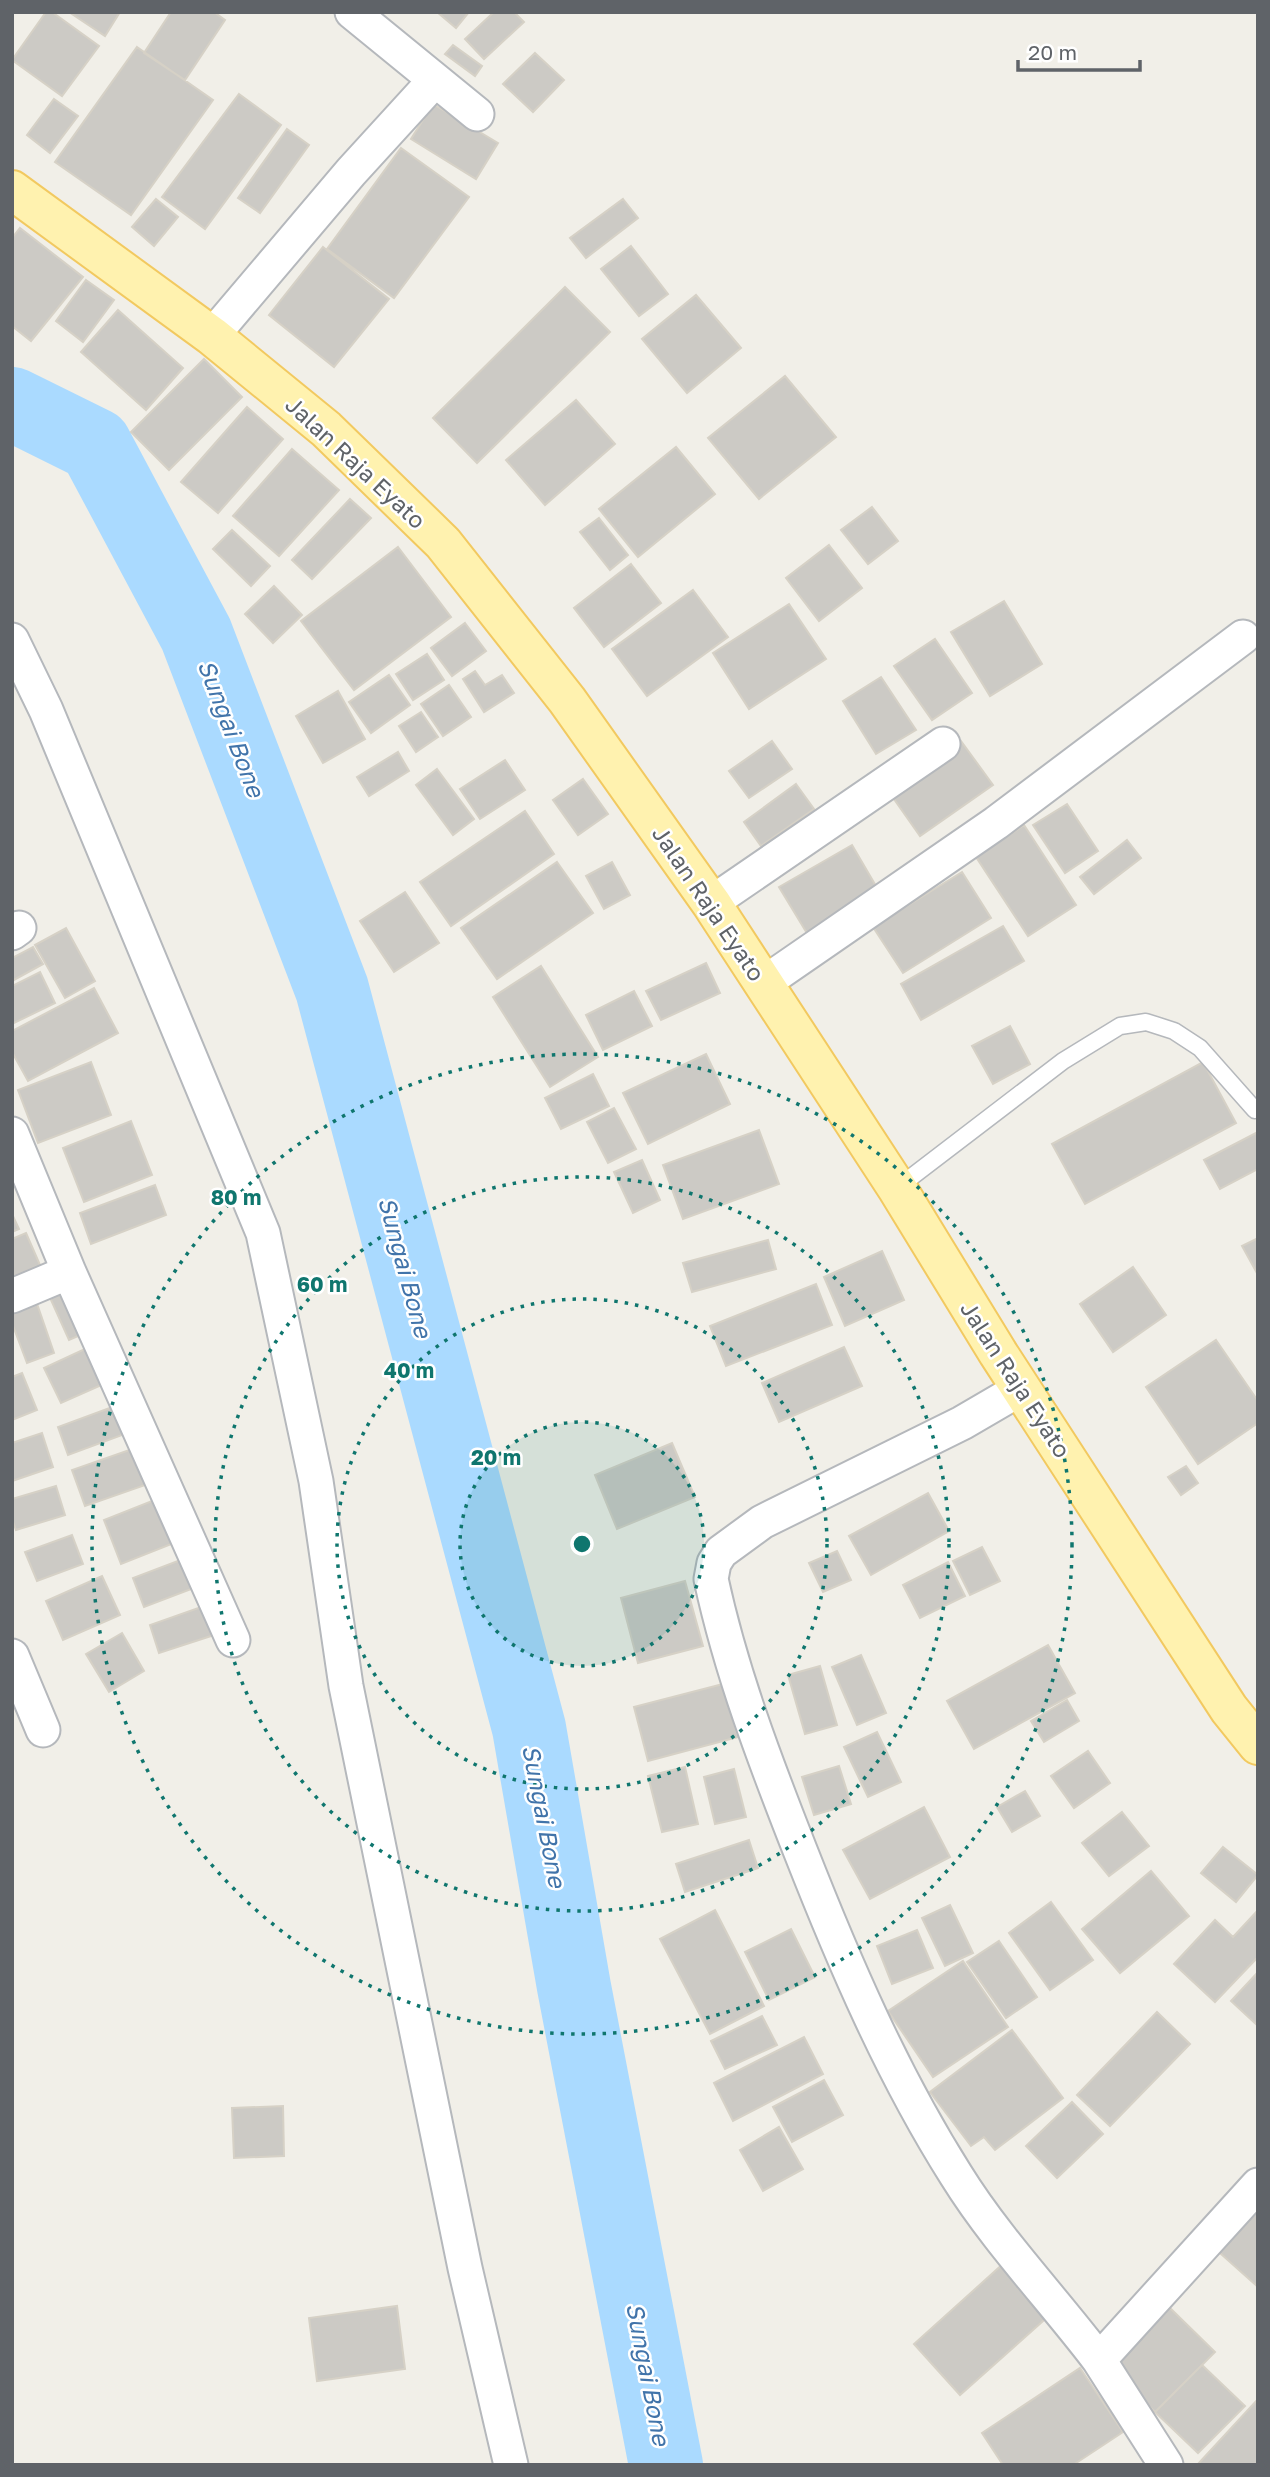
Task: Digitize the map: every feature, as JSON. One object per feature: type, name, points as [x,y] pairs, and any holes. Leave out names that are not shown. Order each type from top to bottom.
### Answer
[{"type":"main road","name":"Jalan Raja Eyato","points":[[12,190],[212,336],[326,429],[443,543],[567,700],[711,903],[897,1188],[1229,1709],[1258,1745]]},
{"type":"street","points":[[352,12],[477,114]]},
{"type":"street","points":[[212,336],[351,172],[435,80]]},
{"type":"street","points":[[764,983],[996,823],[1242,637]]},
{"type":"street","points":[[12,640],[52,723],[263,1233],[316,1481],[346,1686],[465,2268],[511,2465]]},
{"type":"street","points":[[711,903],[943,744]]},
{"type":"street","points":[[12,1134],[69,1272],[233,1640]]},
{"type":"street","points":[[12,1296],[69,1272]]},
{"type":"street","points":[[1022,1388],[962,1423],[762,1522],[721,1552],[714,1563],[711,1579],[737,1680],[771,1777],[869,2013],[912,2098],[956,2176],[1008,2248],[1099,2360],[1166,2465]]},
{"type":"street","points":[[12,1657],[43,1730]]},
{"type":"street","points":[[1099,2360],[1258,2185]]},
{"type":"lane","points":[[897,1188],[1063,1061],[1120,1026],[1146,1022],[1174,1031],[1200,1048],[1255,1110]]},
{"type":"building","points":[[46,12],[52,12],[99,46],[62,96],[12,60]]},
{"type":"building","points":[[69,12],[120,12],[105,36]]},
{"type":"building","points":[[171,12],[214,12],[225,20],[185,80],[144,53]]},
{"type":"building","points":[[437,12],[469,12],[456,28]]},
{"type":"building","points":[[494,12],[514,12],[524,22],[484,59],[465,39]]},
{"type":"building","points":[[453,45],[482,66],[475,76],[445,54]]},
{"type":"building","points":[[137,47],[213,100],[131,215],[55,162]]},
{"type":"building","points":[[535,53],[564,80],[533,112],[503,84]]},
{"type":"building","points":[[239,94],[281,125],[205,229],[162,197]]},
{"type":"building","points":[[54,99],[78,116],[50,153],[27,135]]},
{"type":"building","points":[[433,104],[498,143],[476,179],[411,139]]},
{"type":"building","points":[[287,129],[309,145],[260,213],[238,198]]},
{"type":"building","points":[[401,148],[469,197],[394,298],[327,249]]},
{"type":"building","points":[[156,199],[178,217],[154,246],[132,227]]},
{"type":"building","points":[[623,199],[638,218],[586,258],[570,238]]},
{"type":"building","points":[[20,228],[83,277],[31,341],[12,326],[12,238]]},
{"type":"building","points":[[631,246],[668,294],[639,316],[601,269]]},
{"type":"building","points":[[323,247],[389,299],[334,367],[269,315]]},
{"type":"building","points":[[86,280],[114,300],[83,342],[56,321]]},
{"type":"building","points":[[565,287],[610,332],[477,463],[433,418]]},
{"type":"building","points":[[696,295],[741,348],[687,393],[642,339]]},
{"type":"building","points":[[118,310],[183,368],[146,410],[81,352]]},
{"type":"building","points":[[204,359],[242,397],[169,470],[131,432]]},
{"type":"building","points":[[785,376],[836,437],[759,499],[708,438]]},
{"type":"building","points":[[576,400],[615,444],[545,505],[506,460]]},
{"type":"building","points":[[247,407],[283,439],[218,513],[181,482]]},
{"type":"building","points":[[676,447],[715,494],[638,557],[599,509]]},
{"type":"building","points":[[292,449],[339,490],[279,556],[233,516]]},
{"type":"building","points":[[350,499],[371,518],[312,579],[292,560]]},
{"type":"building","points":[[872,507],[898,541],[868,564],[841,530]]},
{"type":"building","points":[[599,518],[628,555],[610,570],[580,532]]},
{"type":"building","points":[[232,530],[270,566],[251,586],[213,549]]},
{"type":"building","points":[[829,545],[862,588],[819,621],[786,578]]},
{"type":"building","points":[[398,547],[451,617],[354,690],[301,621]]},
{"type":"building","points":[[631,564],[661,603],[604,647],[574,608]]},
{"type":"building","points":[[274,586],[302,615],[273,643],[245,614]]},
{"type":"building","points":[[693,590],[728,637],[647,696],[612,649]]},
{"type":"building","points":[[1004,601],[1042,664],[990,696],[951,632]]},
{"type":"building","points":[[789,604],[826,659],[749,709],[713,653]]},
{"type":"building","points":[[465,623],[486,651],[452,676],[431,648]]},
{"type":"building","points":[[935,639],[972,693],[932,720],[894,666]]},
{"type":"building","points":[[427,654],[444,680],[413,700],[396,674]]},
{"type":"building","points":[[475,671],[485,685],[502,675],[514,693],[484,712],[463,679]]},
{"type":"building","points":[[389,675],[410,705],[371,733],[349,702]]},
{"type":"building","points":[[881,677],[916,730],[876,754],[843,701]]},
{"type":"building","points":[[449,685],[471,717],[443,736],[421,704]]},
{"type":"building","points":[[338,691],[365,739],[323,763],[296,716]]},
{"type":"building","points":[[421,712],[438,737],[416,752],[399,726]]},
{"type":"building","points":[[772,741],[792,769],[749,798],[729,771]]},
{"type":"building","points":[[961,741],[993,785],[920,836],[889,792]]},
{"type":"building","points":[[398,752],[409,771],[369,796],[357,777]]},
{"type":"building","points":[[505,760],[525,790],[480,819],[460,789]]},
{"type":"building","points":[[437,769],[474,819],[453,835],[416,785]]},
{"type":"building","points":[[583,779],[608,814],[578,835],[553,800]]},
{"type":"building","points":[[796,784],[814,809],[761,846],[744,822]]},
{"type":"building","points":[[1067,804],[1098,851],[1065,873],[1033,825]]},
{"type":"building","points":[[525,811],[554,854],[451,926],[420,882]]},
{"type":"building","points":[[1024,825],[1076,905],[1028,936],[976,857]]},
{"type":"building","points":[[1127,840],[1141,858],[1094,894],[1080,877]]},
{"type":"building","points":[[852,845],[880,893],[808,935],[779,887]]},
{"type":"building","points":[[557,862],[593,913],[497,979],[461,928]]},
{"type":"building","points":[[612,862],[630,895],[604,909],[586,876]]},
{"type":"building","points":[[962,872],[991,918],[903,973],[873,927]]},
{"type":"building","points":[[405,892],[439,943],[394,972],[360,921]]},
{"type":"building","points":[[1003,926],[1024,961],[921,1020],[901,984]]},
{"type":"building","points":[[66,928],[95,981],[65,998],[35,945]]},
{"type":"building","points":[[33,947],[43,964],[12,981],[12,958]]},
{"type":"building","points":[[706,963],[720,993],[661,1020],[646,991]]},
{"type":"building","points":[[541,966],[598,1057],[550,1087],[493,997]]},
{"type":"building","points":[[40,972],[55,1003],[12,1024],[12,986]]},
{"type":"building","points":[[94,988],[118,1033],[28,1081],[12,1052],[12,1031]]},
{"type":"building","points":[[634,991],[652,1026],[603,1050],[586,1015]]},
{"type":"building","points":[[1010,1026],[1030,1064],[993,1084],[972,1046]]},
{"type":"building","points":[[706,1054],[730,1104],[648,1144],[623,1093]]},
{"type":"building","points":[[91,1062],[111,1115],[38,1143],[18,1090]]},
{"type":"building","points":[[1203,1062],[1236,1123],[1085,1204],[1052,1144]]},
{"type":"building","points":[[593,1074],[609,1106],[561,1129],[545,1098]]},
{"type":"building","points":[[614,1108],[636,1149],[608,1163],[587,1122]]},
{"type":"building","points":[[131,1121],[152,1175],[84,1202],[63,1148]]},
{"type":"building","points":[[759,1130],[779,1184],[683,1219],[663,1165]]},
{"type":"building","points":[[1258,1132],[1258,1169],[1220,1189],[1204,1160]]},
{"type":"building","points":[[642,1160],[660,1200],[633,1213],[614,1172]]},
{"type":"building","points":[[155,1185],[166,1215],[91,1244],[80,1213]]},
{"type":"building","points":[[12,1214],[19,1229],[12,1232]]},
{"type":"building","points":[[26,1233],[40,1265],[12,1277],[12,1239]]},
{"type":"building","points":[[1258,1238],[1258,1275],[1242,1246]]},
{"type":"building","points":[[768,1240],[776,1269],[692,1292],[683,1263]]},
{"type":"building","points":[[882,1251],[904,1300],[845,1326],[824,1277]]},
{"type":"building","points":[[1133,1267],[1166,1315],[1113,1352],[1080,1304]]},
{"type":"building","points":[[68,1282],[90,1331],[69,1340],[47,1291]]},
{"type":"building","points":[[816,1284],[832,1325],[726,1366],[710,1326]]},
{"type":"building","points":[[34,1295],[54,1353],[27,1363],[12,1323],[12,1302]]},
{"type":"building","points":[[1216,1340],[1258,1401],[1258,1423],[1198,1464],[1146,1387]]},
{"type":"building","points":[[89,1347],[106,1383],[61,1403],[44,1368]]},
{"type":"building","points":[[844,1347],[862,1386],[779,1422],[762,1383]]},
{"type":"building","points":[[22,1373],[37,1410],[12,1420],[12,1377]]},
{"type":"building","points":[[123,1403],[133,1431],[68,1455],[58,1427]]},
{"type":"building","points":[[42,1433],[53,1467],[12,1481],[12,1443]]},
{"type":"building","points":[[672,1443],[695,1497],[617,1529],[595,1475]]},
{"type":"building","points":[[138,1447],[151,1483],[85,1506],[72,1470]]},
{"type":"building","points":[[1186,1466],[1198,1483],[1181,1495],[1168,1477]]},
{"type":"building","points":[[56,1486],[65,1515],[16,1530],[12,1519],[12,1499]]},
{"type":"building","points":[[928,1493],[949,1531],[871,1575],[849,1536]]},
{"type":"building","points":[[157,1499],[174,1543],[121,1564],[104,1520]]},
{"type":"building","points":[[72,1535],[83,1564],[37,1581],[25,1552]]},
{"type":"building","points":[[982,1547],[1000,1581],[970,1595],[953,1561]]},
{"type":"building","points":[[837,1551],[851,1580],[823,1592],[809,1563]]},
{"type":"building","points":[[183,1559],[194,1588],[144,1607],[133,1578]]},
{"type":"building","points":[[948,1562],[965,1596],[920,1618],[903,1585]]},
{"type":"building","points":[[102,1576],[120,1615],[63,1640],[46,1601]]},
{"type":"building","points":[[685,1581],[703,1646],[638,1663],[621,1598]]},
{"type":"building","points":[[204,1606],[214,1635],[159,1653],[150,1625]]},
{"type":"building","points":[[122,1633],[144,1671],[109,1692],[86,1654]]},
{"type":"building","points":[[1048,1645],[1075,1693],[974,1749],[947,1701]]},
{"type":"building","points":[[861,1655],[886,1713],[857,1725],[832,1667]]},
{"type":"building","points":[[820,1666],[837,1725],[805,1734],[788,1675]]},
{"type":"building","points":[[723,1684],[738,1737],[648,1761],[634,1707]]},
{"type":"building","points":[[1067,1700],[1079,1721],[1044,1742],[1031,1721]]},
{"type":"building","points":[[877,1732],[901,1782],[868,1797],[844,1747]]},
{"type":"building","points":[[1088,1751],[1110,1783],[1074,1808],[1051,1776]]},
{"type":"building","points":[[839,1766],[851,1804],[814,1815],[802,1777]]},
{"type":"building","points":[[685,1767],[698,1824],[662,1832],[648,1776]]},
{"type":"building","points":[[734,1769],[746,1817],[715,1824],[704,1777]]},
{"type":"building","points":[[1025,1791],[1040,1816],[1012,1832],[997,1807]]},
{"type":"building","points":[[924,1807],[950,1857],[870,1899],[843,1850]]},
{"type":"building","points":[[1122,1812],[1149,1846],[1109,1876],[1082,1843]]},
{"type":"building","points":[[749,1840],[758,1868],[685,1892],[676,1864]]},
{"type":"building","points":[[1223,1847],[1258,1875],[1236,1902],[1201,1873]]},
{"type":"building","points":[[1151,1871],[1189,1916],[1120,1973],[1082,1929]]},
{"type":"building","points":[[1051,1902],[1093,1960],[1050,1990],[1009,1933]]},
{"type":"building","points":[[950,1905],[973,1953],[945,1966],[922,1918]]},
{"type":"building","points":[[715,1910],[764,2006],[710,2034],[660,1939]]},
{"type":"building","points":[[1258,1910],[1258,1957],[1215,2002],[1174,1964],[1215,1920],[1233,1937]]},
{"type":"building","points":[[791,1929],[815,1977],[769,2000],[745,1952]]},
{"type":"building","points":[[917,1930],[933,1968],[892,1984],[877,1946]]},
{"type":"building","points":[[999,1941],[1037,1997],[1006,2018],[967,1962]]},
{"type":"building","points":[[963,1961],[1008,2027],[933,2077],[888,2011]]},
{"type":"building","points":[[1258,1972],[1258,2026],[1231,2001]]},
{"type":"building","points":[[1157,2012],[1190,2044],[1110,2126],[1077,2095]]},
{"type":"building","points":[[762,2016],[777,2045],[725,2069],[711,2041]]},
{"type":"building","points":[[1012,2030],[1063,2098],[995,2150],[984,2137],[971,2146],[930,2092]]},
{"type":"building","points":[[804,2037],[823,2074],[733,2121],[714,2083]]},
{"type":"building","points":[[824,2080],[843,2115],[792,2142],[773,2107]]},
{"type":"building","points":[[1072,2102],[1103,2134],[1057,2178],[1026,2146]]},
{"type":"building","points":[[283,2106],[284,2156],[234,2158],[232,2108]]},
{"type":"building","points":[[779,2127],[803,2169],[763,2191],[740,2150]]},
{"type":"building","points":[[1258,2197],[1258,2287],[1212,2246]]},
{"type":"building","points":[[1004,2263],[1051,2314],[960,2395],[914,2344]]},
{"type":"building","points":[[397,2306],[405,2369],[317,2381],[309,2318]]},
{"type":"building","points":[[1170,2308],[1215,2352],[1155,2412],[1111,2368]]},
{"type":"building","points":[[1202,2365],[1245,2406],[1198,2453],[1155,2412]]},
{"type":"building","points":[[1080,2368],[1123,2432],[1073,2465],[1003,2465],[982,2433]]},
{"type":"building","points":[[1258,2399],[1258,2465],[1197,2465]]},
{"type":"waterway","name":"Sungai Bone","points":[[12,404],[95,445],[196,634],[332,989],[529,1728],[574,1987],[666,2465]]}]
